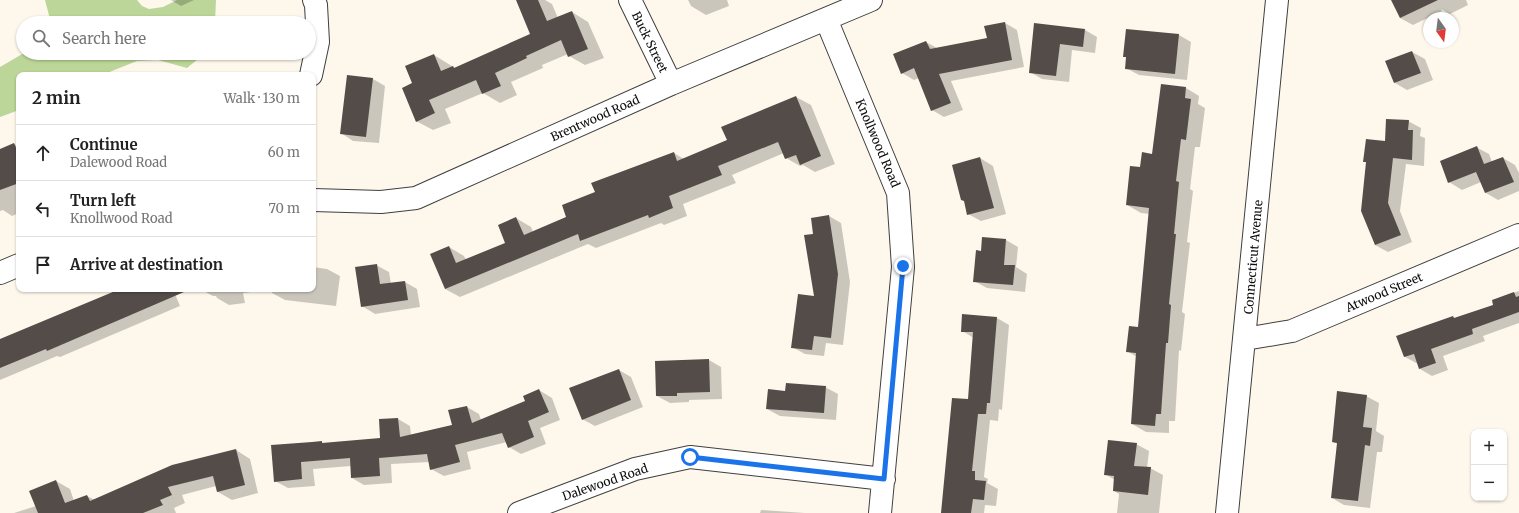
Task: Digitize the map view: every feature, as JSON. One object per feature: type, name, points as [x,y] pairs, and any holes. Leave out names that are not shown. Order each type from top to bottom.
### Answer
[{"type":"street","points":[[314,0],[316,5],[318,42],[316,51]]},
{"type":"street","name":"Buck Street","points":[[630,0],[671,84]]},
{"type":"street","name":"Brentwood Road","points":[[316,200],[381,202],[416,198],[671,84],[871,0]]},
{"type":"street","name":"Connecticut Avenue","points":[[1227,513],[1277,0]]},
{"type":"street","name":"Knollwood Road","points":[[826,19],[898,193],[903,266],[880,513]]},
{"type":"street","points":[[312,72],[314,60]]},
{"type":"street","name":"Atwood Street","points":[[1245,339],[1292,331],[1519,235]]},
{"type":"street","points":[[0,273],[16,266]]},
{"type":"street","name":"Dalewood Road","points":[[519,513],[635,469],[690,457],[884,479]]},
{"type":"green space","points":[[45,0],[137,0],[142,6],[149,9],[163,7],[177,0],[216,0],[215,16],[49,16]]},
{"type":"green space","points":[[16,58],[16,60],[158,60],[137,61],[110,72],[16,72],[16,111],[0,117],[0,67]]},
{"type":"green space","points":[[158,60],[197,60],[187,68]]},
{"type":"building","points":[[516,0],[538,0],[547,21],[572,11],[588,49],[568,57],[561,40],[526,56],[527,58],[495,73],[501,86],[482,94],[476,80],[429,100],[435,113],[416,122],[402,88],[412,83],[405,66],[434,54],[441,71],[453,66],[454,68],[530,34]]},
{"type":"building","points":[[1391,0],[1438,0],[1400,18]]},
{"type":"building","points":[[1005,22],[1012,60],[939,74],[951,103],[931,111],[914,68],[901,74],[893,54],[926,41],[930,49],[987,38],[984,26]]},
{"type":"building","points":[[1034,23],[1085,29],[1083,47],[1060,44],[1056,76],[1029,73]]},
{"type":"building","points":[[1126,29],[1179,34],[1175,74],[1125,69],[1126,57],[1123,57]]},
{"type":"building","points":[[1412,51],[1421,73],[1394,83],[1385,61]]},
{"type":"building","points":[[347,75],[373,78],[366,137],[340,134]]},
{"type":"building","points":[[1161,84],[1186,87],[1185,98],[1191,99],[1186,140],[1181,139],[1176,181],[1179,182],[1174,234],[1176,234],[1169,304],[1171,305],[1168,343],[1166,343],[1161,414],[1156,414],[1155,426],[1131,424],[1136,353],[1126,352],[1129,326],[1138,327],[1149,208],[1126,205],[1130,166],[1140,167],[1142,152],[1152,154]]},
{"type":"building","points":[[796,96],[821,156],[800,165],[796,155],[785,159],[778,142],[718,166],[722,175],[669,196],[673,208],[649,218],[648,215],[580,241],[578,234],[445,289],[430,254],[449,246],[456,263],[505,243],[498,225],[516,217],[524,235],[566,217],[562,205],[595,192],[591,183],[674,152],[677,161],[727,140],[721,127]]},
{"type":"building","points":[[1386,119],[1409,120],[1408,130],[1413,130],[1412,160],[1393,158],[1388,203],[1401,235],[1375,245],[1361,211],[1366,162],[1363,162],[1366,139],[1385,141]]},
{"type":"building","points":[[14,143],[16,148],[16,184],[0,190],[0,149]]},
{"type":"building","points":[[1477,146],[1484,164],[1503,157],[1514,182],[1485,193],[1476,172],[1448,183],[1440,161]]},
{"type":"building","points":[[980,157],[994,208],[967,215],[964,201],[961,200],[952,165]]},
{"type":"building","points":[[829,215],[838,274],[831,338],[814,336],[812,350],[791,348],[798,294],[814,296],[804,235],[813,234],[811,218]]},
{"type":"building","points":[[982,237],[1006,239],[1004,265],[1015,265],[1013,285],[973,282],[976,250],[981,251]]},
{"type":"building","points":[[377,264],[380,284],[405,281],[408,300],[361,307],[355,267]]},
{"type":"building","points":[[113,292],[184,292],[47,351],[46,349],[0,368],[0,339]]},
{"type":"building","points":[[1514,292],[1516,297],[1519,296],[1519,312],[1472,329],[1473,334],[1431,349],[1436,363],[1419,369],[1414,354],[1404,357],[1396,336],[1453,316],[1454,318],[1493,305],[1492,300]]},
{"type":"building","points":[[962,314],[997,317],[990,403],[987,403],[986,414],[978,414],[972,471],[975,471],[975,480],[986,481],[984,500],[973,499],[971,513],[941,513],[952,398],[968,399],[973,332],[961,332]]},
{"type":"building","points":[[709,359],[710,392],[677,393],[677,396],[656,396],[655,361]]},
{"type":"building","points":[[619,369],[631,400],[582,420],[569,388]]},
{"type":"building","points":[[786,383],[826,386],[824,413],[766,409],[768,389],[785,391]]},
{"type":"building","points":[[539,389],[549,412],[528,421],[534,437],[508,448],[502,433],[455,445],[460,462],[430,470],[427,454],[379,458],[380,476],[351,478],[350,458],[301,462],[302,479],[274,482],[271,445],[322,441],[322,443],[380,438],[379,419],[398,418],[400,437],[452,425],[448,410],[467,406],[472,423],[525,401],[523,396]]},
{"type":"building","points":[[1337,391],[1367,395],[1363,427],[1372,428],[1370,446],[1365,445],[1358,501],[1331,498],[1337,443],[1332,442]]},
{"type":"building","points":[[1108,440],[1137,443],[1134,466],[1151,467],[1148,495],[1113,491],[1114,476],[1104,475]]},
{"type":"building","points":[[236,449],[245,485],[217,492],[213,476],[168,487],[172,495],[160,500],[163,505],[143,513],[38,513],[29,491],[56,480],[65,503],[87,495],[90,501],[172,465]]},
{"type":"route","points":[[690,457],[884,479],[903,266]]}]
